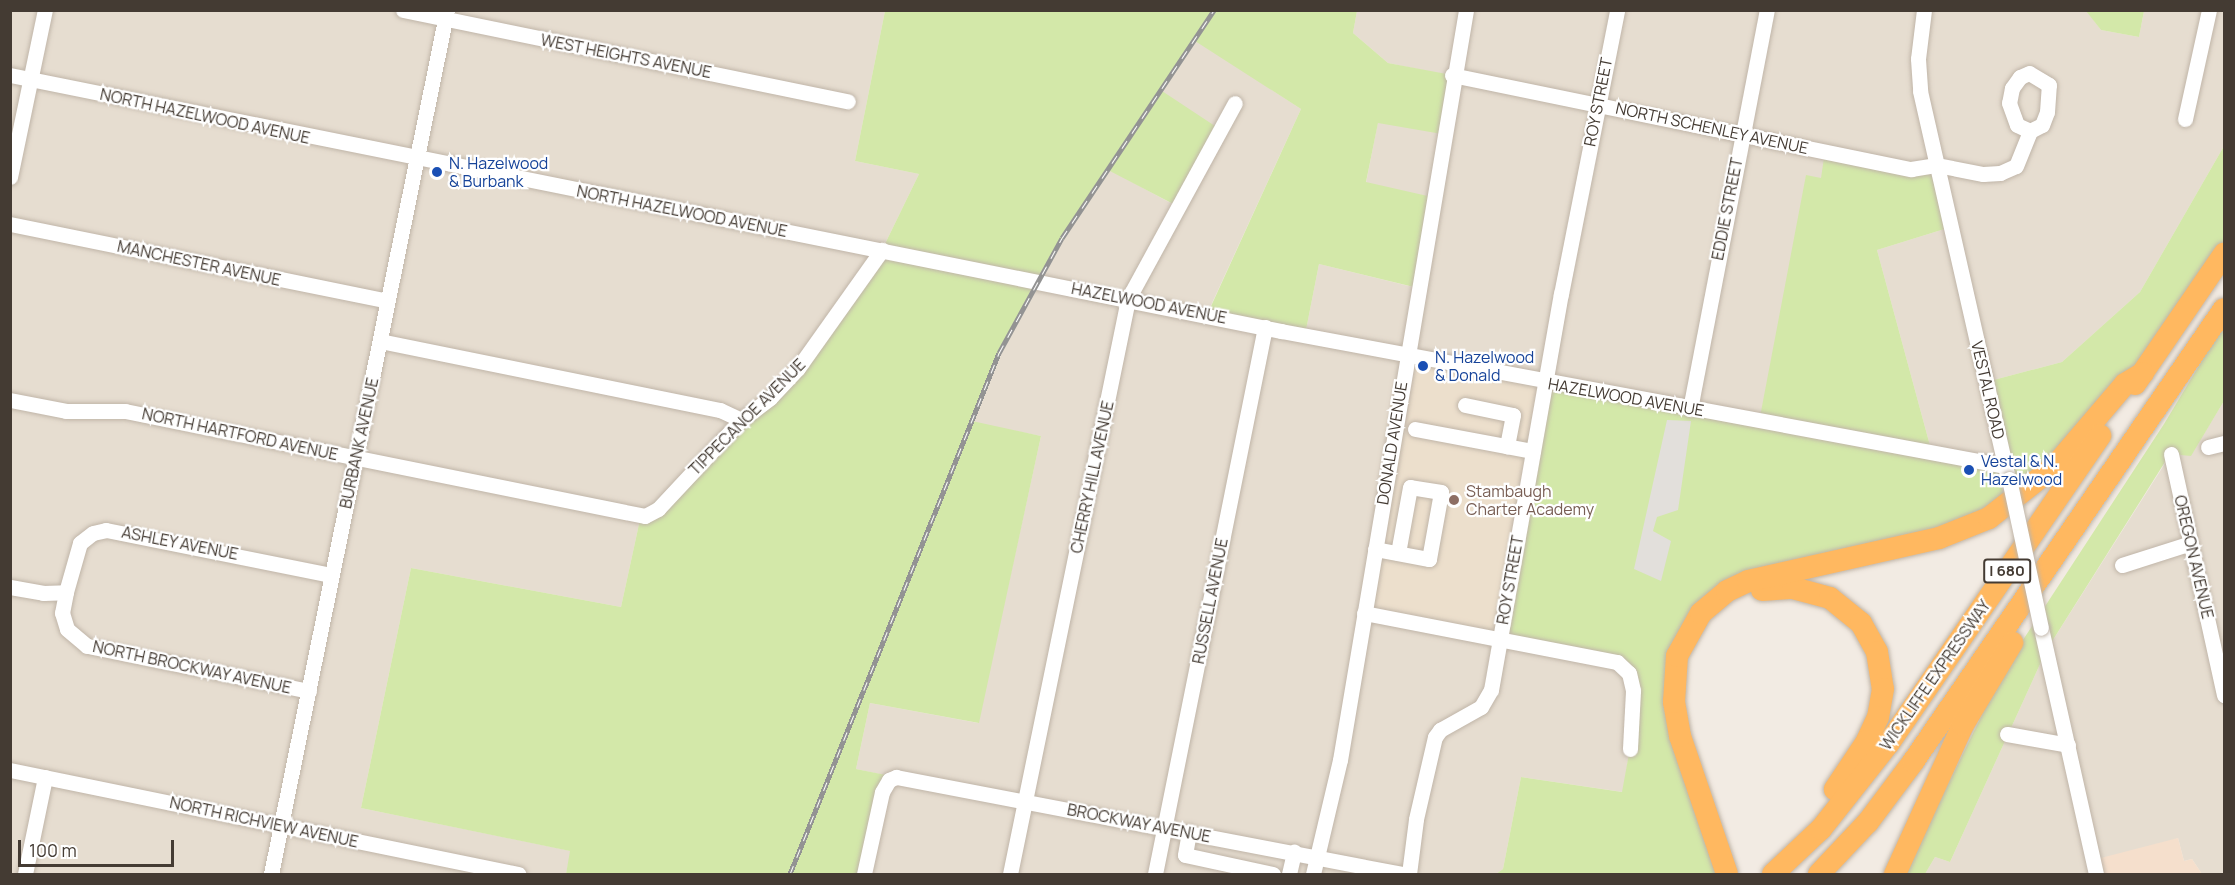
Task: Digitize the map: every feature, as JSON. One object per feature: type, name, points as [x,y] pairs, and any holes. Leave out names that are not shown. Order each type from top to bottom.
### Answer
[{"type":"highway","name":"WICKLIFFE EXPRESSWAY","points":[[1773,874],[1832,816],[1889,743],[2224,254]]},
{"type":"highway","name":"WICKLIFFE EXPRESSWAY","points":[[1820,874],[1868,822],[1913,762],[2224,309]]},
{"type":"highway","points":[[1739,874],[1725,858],[1680,735],[1674,702],[1677,656],[1701,613],[1727,591],[1749,581],[1920,543],[1989,518],[2056,465],[2125,384],[2143,373]]},
{"type":"highway","points":[[1895,874],[1963,725],[2061,566],[2114,468]]},
{"type":"highway","points":[[1725,858],[1689,718],[1686,676],[1693,650],[1711,619],[1743,597],[1785,588],[1820,594],[1847,610],[1867,632],[1880,661],[1882,699],[1867,741],[1839,785],[1808,823],[1755,874]]},
{"type":"street","points":[[10,177],[45,10]]},
{"type":"street","name":"WEST HEIGHTS AVENUE","points":[[403,10],[446,15],[848,101]]},
{"type":"street","name":"DONALD AVENUE","points":[[1313,874],[1340,760],[1452,75],[1466,10]]},
{"type":"street","name":"ROY STREET","points":[[1409,874],[1416,819],[1435,737],[1487,700],[1597,105],[1617,10]]},
{"type":"street","name":"EDDIE STREET","points":[[1690,409],[1741,134],[1767,10]]},
{"type":"street","name":"VESTAL ROAD","points":[[1924,10],[1918,67],[1937,165],[2096,874]]},
{"type":"street","points":[[2186,119],[2209,10]]},
{"type":"street","name":"BURBANK AVENUE","points":[[271,874],[446,15]]},
{"type":"street","name":"NORTH HAZELWOOD AVENUE","points":[[10,75],[416,159],[1036,280]]},
{"type":"street","name":"NORTH SCHENLEY AVENUE","points":[[1452,75],[1911,169],[1937,165],[2000,173],[2016,166],[2030,131]]},
{"type":"street","name":"CHERRY HILL AVENUE","points":[[1010,874],[1128,300],[1235,103]]},
{"type":"street","name":"MANCHESTER AVENUE","points":[[10,224],[387,302]]},
{"type":"street","name":"TIPPECANOE AVENUE","points":[[645,516],[658,509],[741,420],[770,398],[817,347],[882,250]]},
{"type":"street","name":"HAZELWOOD AVENUE","points":[[1036,280],[2007,472]]},
{"type":"street","name":"RUSSELL AVENUE","points":[[1155,874],[1265,327]]},
{"type":"street","points":[[380,341],[720,410],[741,420]]},
{"type":"street","name":"NORTH HARTFORD AVENUE","points":[[10,400],[66,411],[125,411],[645,516]]},
{"type":"street","points":[[1465,405],[1513,415],[1507,446]]},
{"type":"street","points":[[1416,429],[1533,451]]},
{"type":"street","points":[[2208,447],[2224,443]]},
{"type":"street","name":"OREGON AVENUE","points":[[2171,454],[2224,695]]},
{"type":"street","points":[[1375,549],[1398,554],[1429,559],[1441,492],[1410,487],[1398,554]]},
{"type":"street","name":"ASHLEY AVENUE","points":[[66,592],[80,543],[93,533],[106,530],[332,575]]},
{"type":"street","points":[[2122,565],[2191,543]]},
{"type":"street","points":[[10,587],[43,593],[66,592]]},
{"type":"street","name":"NORTH BROCKWAY AVENUE","points":[[66,592],[62,613],[68,629],[87,646],[309,691]]},
{"type":"street","points":[[1365,614],[1623,665],[1633,691],[1630,748]]},
{"type":"street","points":[[2007,734],[2068,745]]},
{"type":"street","name":"NORTH RICHVIEW AVENUE","points":[[10,770],[518,874]]},
{"type":"street","points":[[28,872],[45,777]]},
{"type":"street","name":"BROCKWAY AVENUE","points":[[864,874],[882,792],[889,780],[897,777],[1318,856],[1402,874]]},
{"type":"street","points":[[1189,832],[1185,855],[1273,874]]},
{"type":"street","points":[[1288,874],[1294,852]]},
{"type":"shaded area","points":[[2086,10],[2101,30],[2139,37],[2144,11],[2224,11],[2224,146],[2140,292],[2062,362],[1986,382],[2005,466],[1932,453],[1877,250],[1951,227],[1821,178],[1759,422],[1610,660],[1629,673],[1630,748],[1623,792],[1521,777],[1503,869],[1496,874],[864,874],[894,777],[856,769],[870,703],[978,723],[1041,436],[971,422],[999,353],[1036,280],[1108,169],[1178,207],[1161,91],[1196,40],[1301,109],[1207,314],[1305,335],[1319,264],[1417,288],[1432,198],[1366,183],[1378,122],[1452,76],[1388,63],[1353,33],[1357,11]]},
{"type":"shaded area","points":[[10,11],[885,11],[855,161],[919,174],[882,250],[817,347],[641,515],[621,607],[411,568],[361,808],[571,851],[566,874],[11,874]]},
{"type":"shaded area","name":"Stambaugh Charter Academy","points":[[1407,354],[1545,382],[1500,639],[1364,613]]},
{"type":"shaded area","points":[[2224,401],[2224,874],[2202,874],[2192,859],[2184,861],[2178,838],[2096,874],[1925,874],[1935,857],[1950,862],[2046,651],[2171,454],[2191,455]]},
{"type":"shaded area","points":[[1667,420],[1691,421],[1678,510],[1657,517],[1653,531],[1671,541],[1661,581],[1634,569]]},
{"type":"shaded area","points":[[2178,838],[2184,861],[2192,859],[2202,874],[2096,874],[2093,860]]},
{"type":"green space","points":[[885,11],[1357,11],[1353,33],[1388,63],[1452,75],[1442,134],[1378,123],[1366,182],[1432,197],[1418,288],[1319,264],[1305,335],[1207,315],[1301,109],[1195,41],[1162,91],[1221,130],[1179,207],[1108,170],[1036,280],[999,353],[972,421],[1041,436],[979,723],[870,703],[856,769],[896,777],[892,778],[864,874],[566,874],[570,851],[361,808],[411,568],[621,607],[641,515],[757,409],[882,250],[919,174],[855,161]]},
{"type":"green space","points":[[2086,11],[2144,11],[2139,37],[2101,30]]},
{"type":"green space","points":[[2224,146],[2224,254],[2143,373],[2022,487],[2018,475],[2001,482],[2005,502],[1974,519],[1750,572],[1673,647],[1719,874],[1496,874],[1503,869],[1521,777],[1622,792],[1630,748],[1633,691],[1623,665],[1500,639],[1545,382],[1759,422],[1806,175],[1821,178],[1825,151],[1937,165],[1951,227],[1877,250],[1932,453],[2005,466],[1986,382],[2062,362],[2140,292]]},
{"type":"green space","points":[[2224,324],[2224,401],[2191,456],[2170,454],[2046,651],[1950,862],[1935,857],[1925,874],[1904,874],[2006,666],[2164,424]]},
{"type":"railway","points":[[790,874],[999,353],[1062,238],[1214,10]]},
{"type":"place","name":"N. Hazelwood & Burbank","points":[[437,172]]},
{"type":"place","name":"N. Hazelwood & Donald","points":[[1423,366]]},
{"type":"place","name":"Vestal & N. Hazelwood","points":[[1969,470]]},
{"type":"place","name":"Stambaugh Charter Academy","points":[[1454,500]]}]
